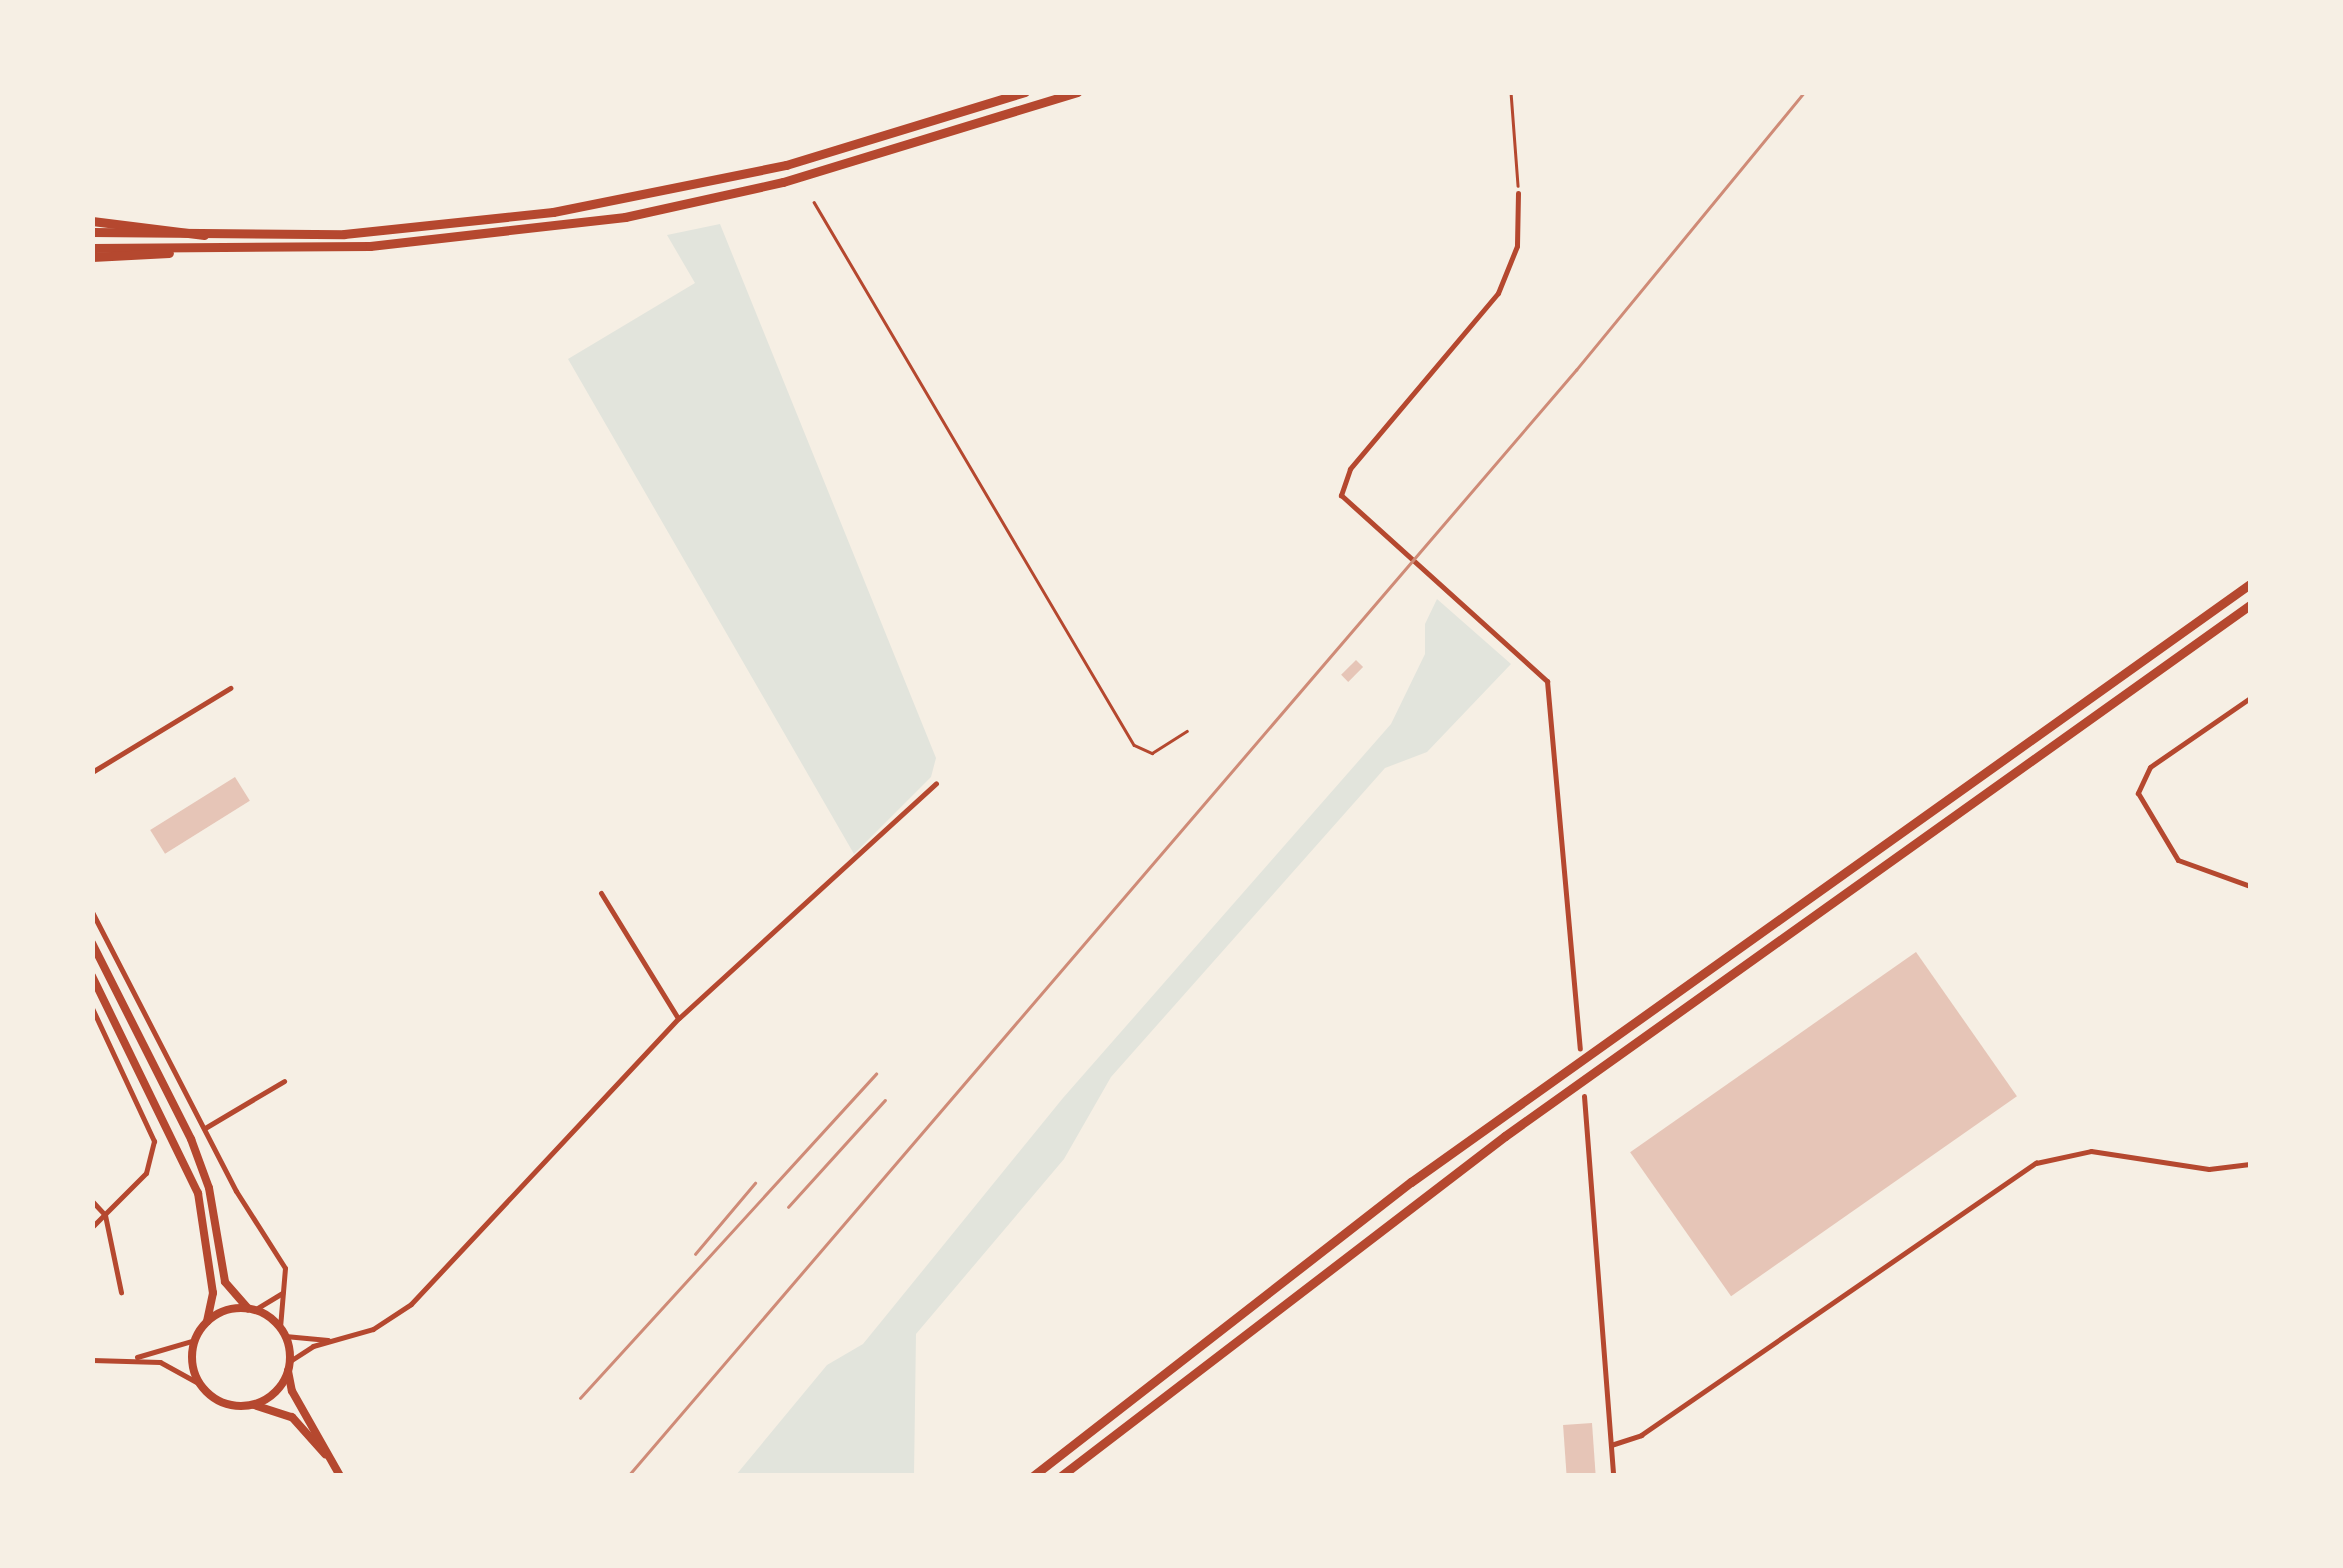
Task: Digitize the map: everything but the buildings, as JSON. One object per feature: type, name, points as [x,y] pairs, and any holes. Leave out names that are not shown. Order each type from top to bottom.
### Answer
[{"type":"highway","points":[[92,232],[206,236],[409,229],[591,206],[786,165],[1025,92]]},
{"type":"highway","points":[[92,257],[370,246],[625,218],[783,182],[1078,92]]},
{"type":"highway","points":[[92,221],[206,236]]},
{"type":"highway","points":[[92,248],[173,251]]},
{"type":"highway","points":[[1033,1476],[1411,1182],[2250,584]]},
{"type":"highway","points":[[1061,1476],[1461,1168],[2250,605]]},
{"type":"main road","points":[[92,943],[191,1139],[213,1206],[224,1282],[251,1309],[283,1331],[292,1391],[338,1473]]},
{"type":"main road","points":[[92,976],[179,1147],[206,1230],[214,1294],[208,1321],[194,1340],[198,1382],[228,1405],[254,1405],[292,1417],[338,1473]]},
{"type":"main road","points":[[208,1321],[251,1309]]},
{"type":"main road","points":[[254,1405],[269,1398],[289,1366]]},
{"type":"street","points":[[1518,192],[1517,246],[1498,293],[1343,479],[1344,501],[1539,668],[1551,696],[1580,1050]]},
{"type":"street","points":[[92,772],[230,688]]},
{"type":"street","points":[[2250,698],[2150,766],[2138,793],[2178,860],[2250,886]]},
{"type":"street","points":[[289,1366],[336,1340],[372,1329],[411,1304],[679,1018],[936,783]]},
{"type":"street","points":[[601,893],[679,1018]]},
{"type":"street","points":[[92,912],[204,1128],[285,1268],[283,1331],[336,1340]]},
{"type":"street","points":[[92,1008],[154,1141],[146,1173],[92,1227]]},
{"type":"street","points":[[204,1128],[284,1080]]},
{"type":"street","points":[[1584,1096],[1613,1476]]},
{"type":"street","points":[[1610,1444],[1641,1435],[2036,1163],[2091,1151],[2209,1169],[2250,1164]]},
{"type":"street","points":[[92,1200],[105,1216],[121,1292]]},
{"type":"street","points":[[251,1309],[285,1292]]},
{"type":"street","points":[[129,1359],[194,1340]]},
{"type":"street","points":[[92,1360],[129,1359],[170,1365],[198,1382]]},
{"type":"path","points":[[1511,92],[1518,192]]},
{"type":"path","points":[[814,202],[1134,745],[1152,753],[1187,731]]},
{"type":"shaded area","points":[[720,224],[936,758],[931,777],[854,854],[568,359],[695,283],[667,235]]},
{"type":"shaded area","points":[[1437,599],[1511,664],[1427,752],[1385,768],[1111,1077],[1064,1159],[916,1334],[914,1475],[736,1475],[827,1365],[863,1344],[1063,1098],[1391,724],[1425,654],[1425,624]]},
{"type":"railway","points":[[628,1476],[1576,370],[1804,92]]},
{"type":"railway","points":[[580,1398],[876,1074]]},
{"type":"railway","points":[[788,1207],[885,1100]]},
{"type":"railway","points":[[695,1254],[755,1183]]}]
